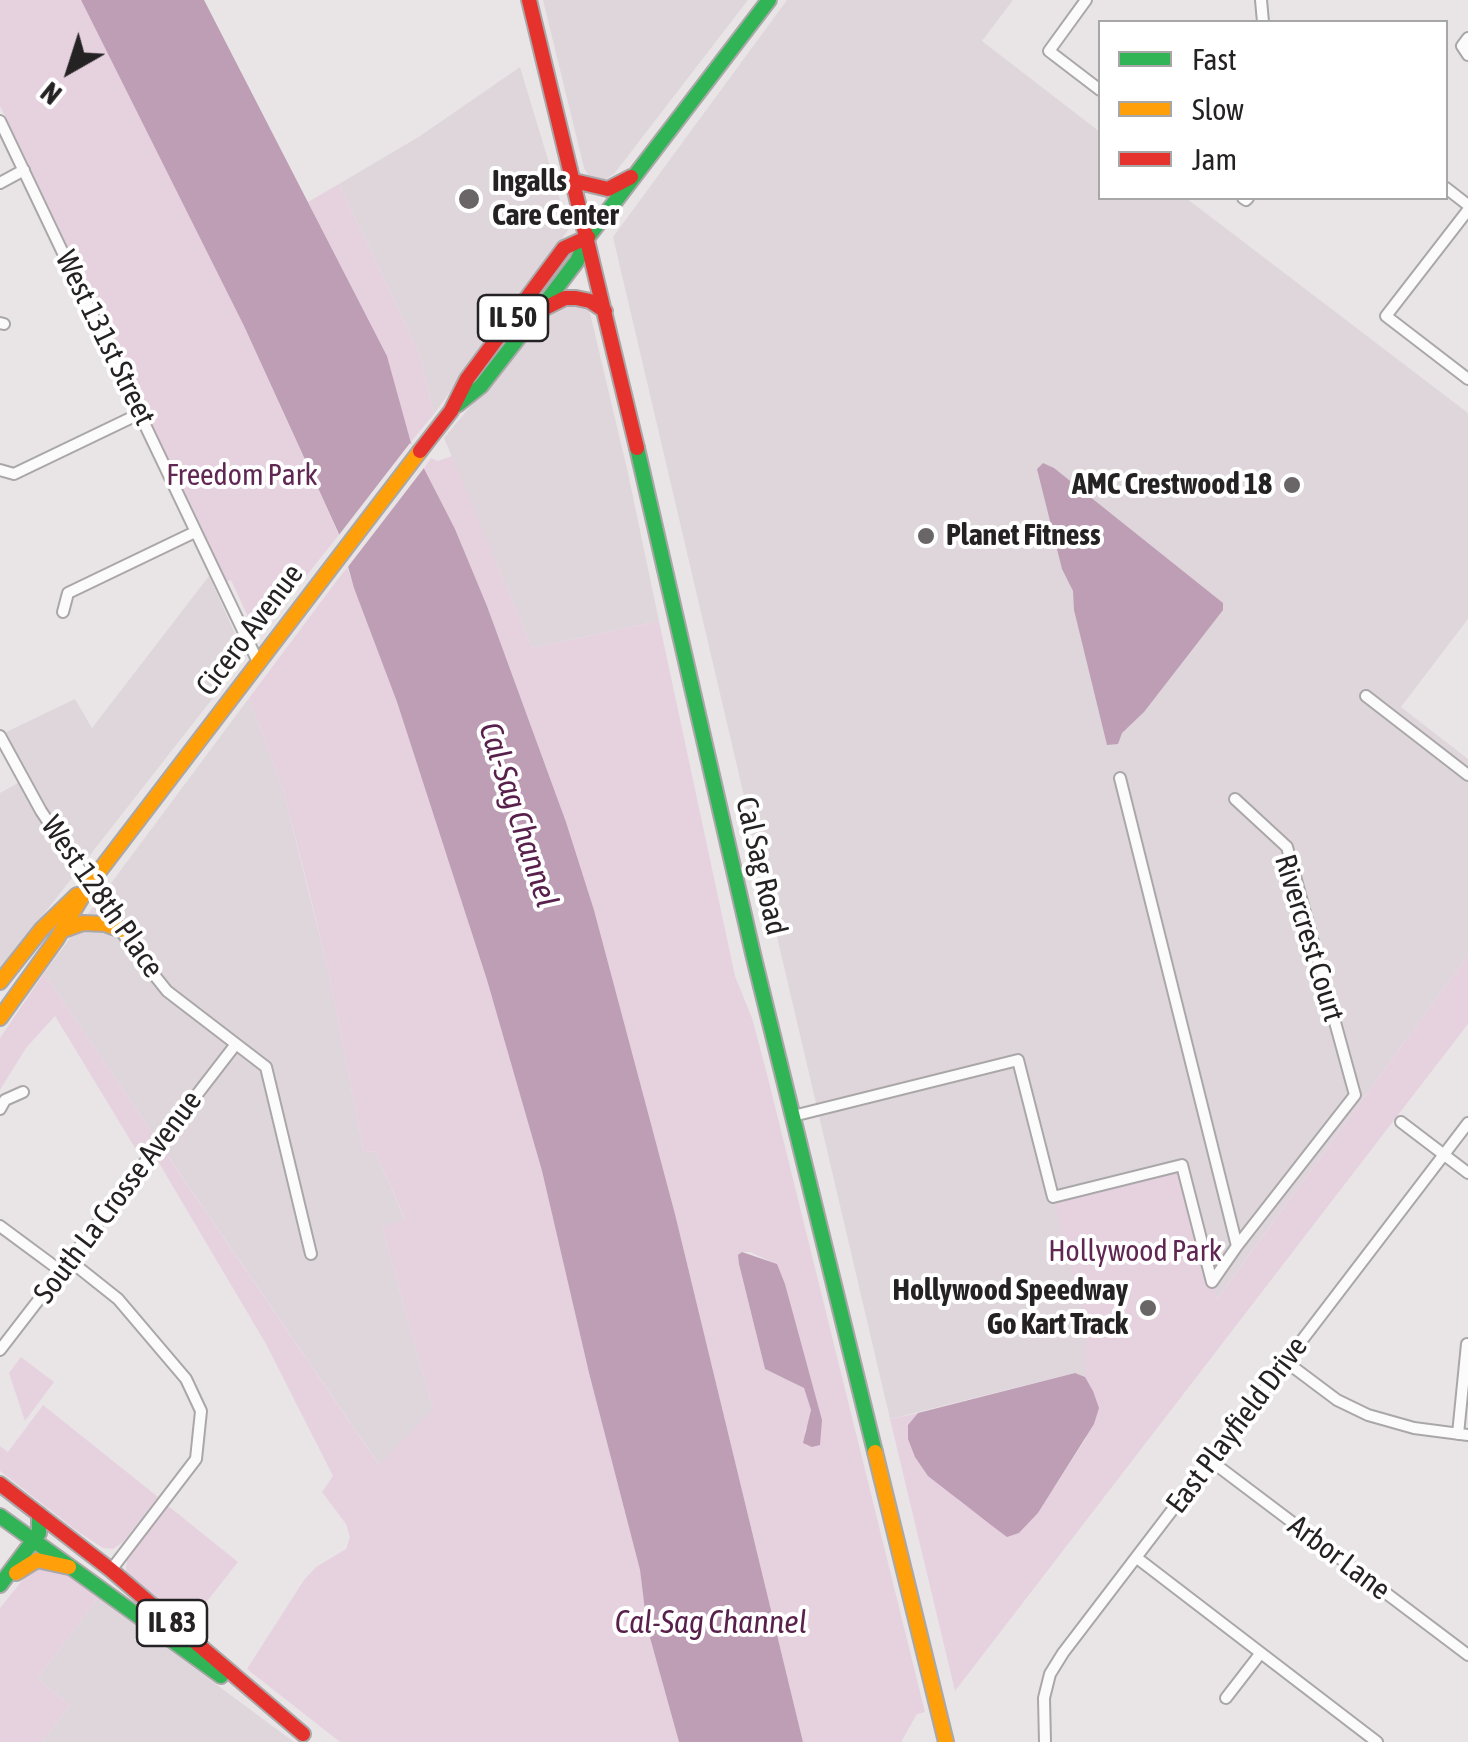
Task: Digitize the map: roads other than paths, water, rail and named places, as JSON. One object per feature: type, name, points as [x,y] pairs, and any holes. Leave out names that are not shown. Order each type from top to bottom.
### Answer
[{"type":"main road","name":"Cal Sag Road","points":[[529,0],[588,236],[792,1116],[946,1742]]},
{"type":"main road","name":"Cicero Avenue","points":[[450,411],[481,386],[530,323],[577,261],[588,236],[768,0]]},
{"type":"main road","points":[[574,181],[608,189],[634,175]]},
{"type":"main road","name":"Cicero Avenue","points":[[0,1018],[61,932],[90,882],[421,450],[468,378],[564,248],[588,236]]},
{"type":"main road","points":[[530,323],[547,306],[566,298],[590,302],[605,311]]},
{"type":"main road","name":"Cicero Avenue","points":[[0,982],[41,930],[90,882]]},
{"type":"main road","points":[[61,932],[84,923],[121,930]]},
{"type":"main road","name":"IL 83","points":[[0,1484],[111,1570],[308,1738]]},
{"type":"main road","points":[[0,1585],[39,1532],[39,1514]]},
{"type":"main road","name":"IL 83","points":[[0,1516],[308,1738]]},
{"type":"main road","points":[[0,1585],[38,1560],[68,1567]]},
{"type":"street","points":[[1086,0],[1049,51],[1098,88]]},
{"type":"street","points":[[1468,38],[1462,46],[1468,55]]},
{"type":"street","name":"West 131st Street","points":[[0,120],[259,664]]},
{"type":"street","points":[[0,183],[24,170]]},
{"type":"street","points":[[1448,190],[1468,208],[1386,316],[1468,379]]},
{"type":"street","points":[[0,470],[14,474],[141,412]]},
{"type":"street","points":[[63,612],[68,593],[196,532]]},
{"type":"street","points":[[1366,696],[1468,775]]},
{"type":"street","name":"West 128th Place","points":[[0,736],[41,811],[167,991],[266,1067],[311,1254]]},
{"type":"street","points":[[792,1116],[1018,1060],[1052,1198],[1182,1166],[1212,1282],[1237,1246],[1120,778]]},
{"type":"street","name":"Rivercrest Court","points":[[1235,799],[1286,847],[1355,1095],[1237,1246]]},
{"type":"street","name":"South La Crosse Avenue","points":[[0,1350],[236,1044]]},
{"type":"street","points":[[0,1109],[5,1100],[22,1092]]},
{"type":"street","points":[[1402,1122],[1468,1174]]},
{"type":"street","name":"East Playfield Drive","points":[[1045,1742],[1044,1698],[1050,1674],[1468,1123]]},
{"type":"street","points":[[0,1226],[54,1266],[78,1268],[130,1311],[186,1380],[201,1411],[196,1458],[111,1570]]},
{"type":"street","points":[[1285,1361],[1337,1400],[1368,1415],[1414,1428],[1463,1434],[1467,1344]]},
{"type":"street","name":"Arbor Lane","points":[[1210,1462],[1468,1655]]},
{"type":"street","points":[[1138,1558],[1377,1742]]},
{"type":"street","points":[[1226,1698],[1260,1654]]},
{"type":"water","name":"Cal-Sag Channel","points":[[81,0],[204,0],[387,356],[411,443],[455,529],[487,606],[594,910],[675,1214],[803,1742],[679,1742],[647,1627],[640,1570],[542,1171],[487,980],[397,702],[354,588],[339,534],[244,326]]},
{"type":"water","points":[[1043,463],[1223,603],[1223,610],[1144,712],[1122,733],[1118,744],[1107,745],[1074,610],[1073,591],[1062,569],[1037,469]]},
{"type":"water","points":[[742,1252],[777,1264],[822,1420],[820,1445],[803,1443],[811,1410],[804,1388],[765,1369],[739,1264],[738,1255]]},
{"type":"water","points":[[1075,1373],[1085,1377],[1093,1391],[1099,1408],[1094,1424],[1038,1513],[1019,1533],[1007,1537],[928,1476],[915,1457],[908,1425],[918,1413]]},
{"type":"place","name":"Ingalls Care Center","points":[[469,199]]},
{"type":"place","name":"AMC Crestwood 18","points":[[1292,485]]},
{"type":"place","name":"Planet Fitness","points":[[926,536]]},
{"type":"place","name":"Hollywood Speedway Go Kart Track","points":[[1148,1308]]},
{"type":"park label","name":"Freedom Park","points":[[242,476]]},
{"type":"park label","name":"Hollywood Park","points":[[1135,1252]]}]
